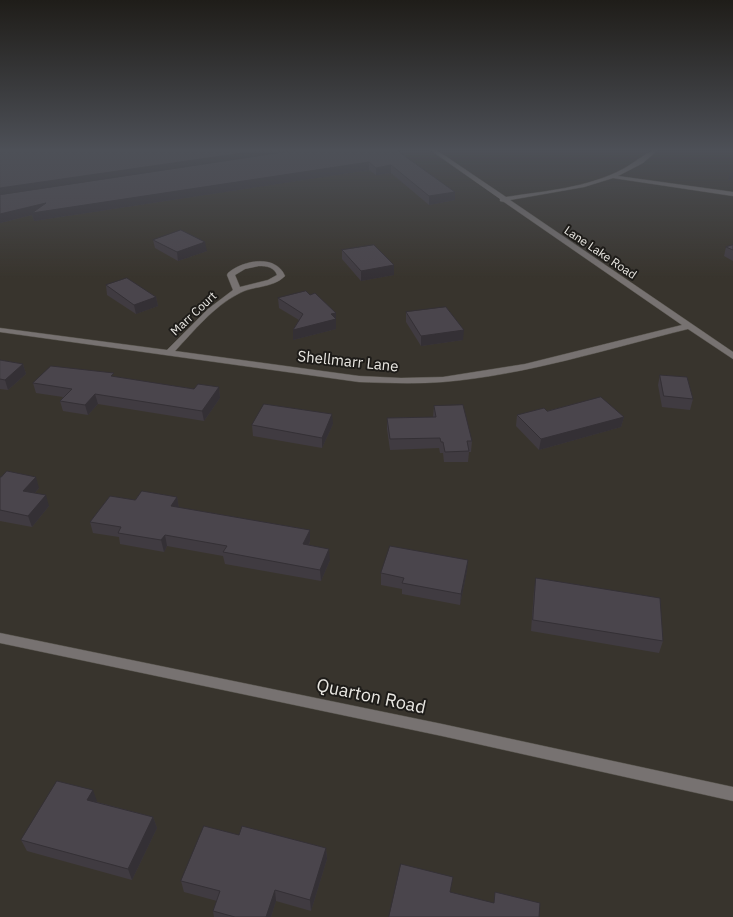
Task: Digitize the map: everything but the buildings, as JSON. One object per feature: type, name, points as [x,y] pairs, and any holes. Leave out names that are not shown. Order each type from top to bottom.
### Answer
[{"type":"street","name":"Lane Lake Road","points":[[490,192],[733,356]]},
{"type":"street","points":[[502,200],[540,192]]},
{"type":"street","points":[[718,192],[733,194]]},
{"type":"street","name":"Marr Court","points":[[168,354],[200,322],[237,290],[276,281],[281,276],[280,272],[276,267],[268,265],[239,267],[231,275],[237,290]]},
{"type":"street","name":"Shellmarr Lane","points":[[0,330],[377,381],[435,381],[509,370],[688,326]]},
{"type":"street","name":"Quarton Road","points":[[0,638],[442,730],[733,794]]}]
